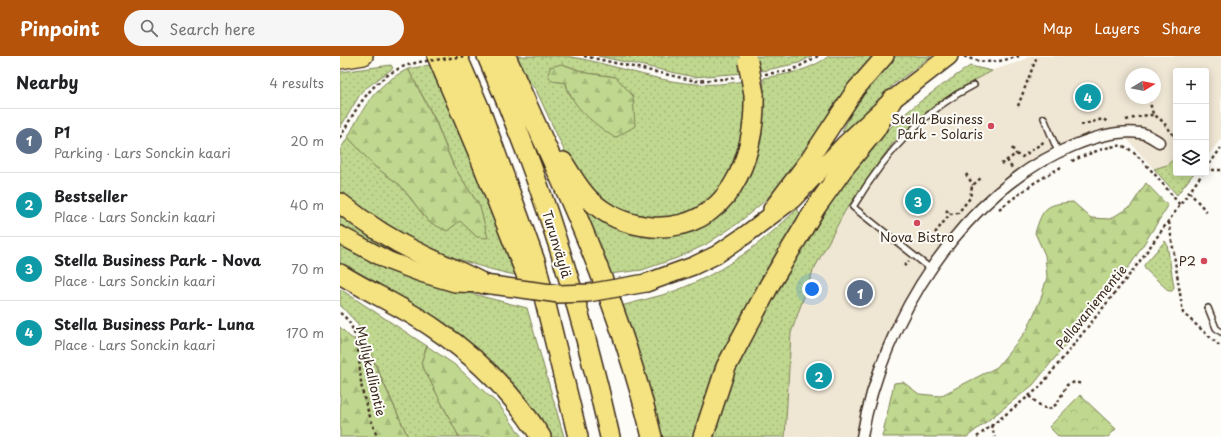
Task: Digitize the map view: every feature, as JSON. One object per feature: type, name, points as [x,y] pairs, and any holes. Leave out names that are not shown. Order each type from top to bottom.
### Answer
[{"type":"highway","points":[[340,60],[364,56]]},
{"type":"highway","points":[[437,56],[554,340]]},
{"type":"highway","name":"Turunväylä","points":[[458,56],[482,114],[536,264],[578,437]]},
{"type":"highway","name":"Turunväylä","points":[[487,56],[541,190],[577,313],[610,437]]},
{"type":"highway","points":[[506,56],[582,228],[612,305],[629,356],[652,437]]},
{"type":"highway","points":[[764,221],[784,190],[816,150],[856,89],[885,56]]},
{"type":"highway","points":[[340,235],[389,260],[421,273],[455,283],[484,284],[559,294],[588,293],[646,283],[693,266],[716,255],[764,221],[792,199],[844,145],[892,100],[946,58]]},
{"type":"highway","points":[[544,140],[559,157],[589,199],[607,213],[624,222],[643,226],[662,227],[680,225],[697,219],[713,209],[725,197],[737,181],[747,158],[755,113],[754,94],[747,59]]},
{"type":"highway","points":[[703,437],[726,367],[770,284],[816,207],[843,169],[875,130],[892,100]]},
{"type":"highway","points":[[340,203],[385,234],[422,255],[458,270],[484,284]]},
{"type":"highway","points":[[340,274],[434,328],[465,351],[498,382],[541,437]]},
{"type":"street","points":[[862,437],[866,418],[888,348],[931,269],[966,222],[992,198],[1037,164],[1058,152],[1094,137],[1122,133],[1141,133],[1159,142]]},
{"type":"lane","points":[[931,269],[853,207],[880,165],[896,146],[931,112],[974,84]]},
{"type":"lane","points":[[1044,118],[1058,152]]},
{"type":"lane","points":[[1208,308],[1216,328],[1221,332]]},
{"type":"path","points":[[340,138],[362,100],[384,78],[396,69],[419,62],[466,56]]},
{"type":"path","points":[[584,56],[674,78],[696,81],[737,78]]},
{"type":"path","points":[[763,74],[791,71],[818,56]]},
{"type":"path","points":[[964,56],[972,60],[995,63],[1019,56]]},
{"type":"path","points":[[1018,106],[1038,57]]},
{"type":"path","points":[[1150,104],[1153,114]]},
{"type":"path","points":[[1102,115],[1103,120]]},
{"type":"path","points":[[1012,148],[1016,154],[1022,157],[1043,143],[1051,134]]},
{"type":"path","points":[[998,211],[1034,183],[1069,162],[1095,152],[1122,146],[1133,151],[1180,205]]},
{"type":"path","points":[[1209,165],[1221,148]]},
{"type":"path","points":[[1001,164],[1016,154]]},
{"type":"path","points":[[1209,169],[1221,170]]},
{"type":"path","points":[[966,174],[973,185]]},
{"type":"path","name":"Pellavaniementie","points":[[977,437],[1039,388],[1134,269],[1201,176]]},
{"type":"path","points":[[935,233],[950,214],[958,213],[970,198],[973,185],[982,177]]},
{"type":"path","points":[[1189,192],[1208,213]]},
{"type":"path","points":[[946,210],[950,214]]},
{"type":"path","points":[[1169,222],[1183,313],[1221,347]]},
{"type":"path","name":"Myllykalliontie","points":[[340,313],[345,317],[352,329],[362,390],[377,437]]},
{"type":"path","points":[[1029,396],[1042,407],[1049,409],[1057,404],[1067,385],[1075,382],[1082,384]]},
{"type":"path","points":[[991,425],[994,437]]},
{"type":"shaded area","points":[[1030,56],[1221,56],[1221,139],[1209,154],[1209,68],[1173,68],[1173,176],[1192,176],[1177,195],[1128,140],[1101,131],[1071,140],[1044,152],[978,203],[947,238],[917,278],[882,346],[866,395],[858,437],[785,437],[791,333],[813,271],[845,211],[892,144],[925,113],[956,91],[993,70],[1019,62]]},
{"type":"green space","points":[[514,56],[566,56],[589,60],[653,77],[696,84],[719,84],[743,81],[748,86],[748,128],[723,190],[695,213],[647,222],[612,209],[582,181],[564,150],[536,90],[528,81]],"holes":[[[562,64],[587,73],[616,77],[568,93]]]},
{"type":"green space","points":[[598,56],[739,56],[744,73],[694,77]]},
{"type":"green space","points":[[755,56],[812,56],[799,63],[762,71]]},
{"type":"green space","points":[[829,56],[874,56],[785,181],[737,224],[705,245],[677,258],[642,270],[609,274],[581,201],[662,235],[744,183],[757,154],[762,135],[764,78],[806,68]]},
{"type":"green space","points":[[896,56],[931,56],[894,84],[852,126],[842,132],[852,112],[865,92]]},
{"type":"green space","points":[[435,64],[477,170],[515,275],[466,262],[423,244],[382,221],[340,192],[340,150],[348,137],[374,166],[400,185],[429,222],[460,221],[477,237],[480,207],[453,165],[435,119],[408,69]]},
{"type":"green space","points":[[562,64],[587,73],[616,77],[633,96],[635,126],[615,138],[592,121],[573,100],[566,83],[552,81],[548,75],[550,67]]},
{"type":"green space","points":[[391,65],[393,68],[362,91],[340,128],[340,72]]},
{"type":"green space","points":[[970,66],[992,71],[955,91],[925,113],[892,144],[845,211],[813,271],[791,333],[785,437],[713,437],[722,405],[734,373],[749,341],[784,279],[838,192],[870,150],[896,122],[929,95]]},
{"type":"green space","points":[[408,69],[435,120],[453,165],[480,207],[488,238],[477,237],[460,221],[447,231],[429,222],[400,185],[374,166],[348,137],[365,106],[372,97],[396,75]]},
{"type":"green space","points":[[1173,160],[1173,176],[1192,176],[1177,195],[1154,169],[1167,165]]},
{"type":"green space","points":[[1146,183],[1168,206],[1131,264],[1033,385],[967,437],[882,437],[894,383],[903,382],[919,394],[940,396],[997,367],[1027,330],[1041,298],[1047,277],[1045,255],[1035,233],[1043,212],[1047,208],[1057,204],[1073,202],[1091,218],[1110,219],[1131,206]]},
{"type":"green space","points":[[797,209],[802,217],[696,437],[661,437],[621,306],[666,294],[719,270],[768,236]]},
{"type":"green space","points":[[340,216],[402,258],[340,227]]},
{"type":"green space","points":[[1165,241],[1167,244],[1174,287],[1172,291],[1169,291],[1145,269],[1144,265]]},
{"type":"green space","points":[[340,243],[426,282],[527,308],[564,437],[549,437],[538,420],[340,263]]},
{"type":"green space","points":[[340,289],[427,346],[421,363],[459,437],[408,437],[357,323],[340,305]]},
{"type":"green space","points":[[340,327],[350,337],[367,347],[408,437],[340,437]]},
{"type":"green space","points":[[427,346],[455,365],[499,405],[522,437],[459,437],[421,363]]},
{"type":"green space","points":[[1080,395],[1116,429],[1108,437],[1059,437],[1049,427]]},
{"type":"place","name":"Stella Business Park- Luna","points":[[1088,97]]},
{"type":"place","name":"Stella Business Park - Solaris","points":[[991,126]]},
{"type":"place","name":"Stella Business Park - Nova","points":[[918,201]]},
{"type":"place","name":"Nova Bistro","points":[[917,223]]},
{"type":"place","name":"P2","points":[[1204,261]]},
{"type":"place","name":"P1","points":[[860,293]]},
{"type":"place","name":"Bestseller","points":[[819,376]]}]
